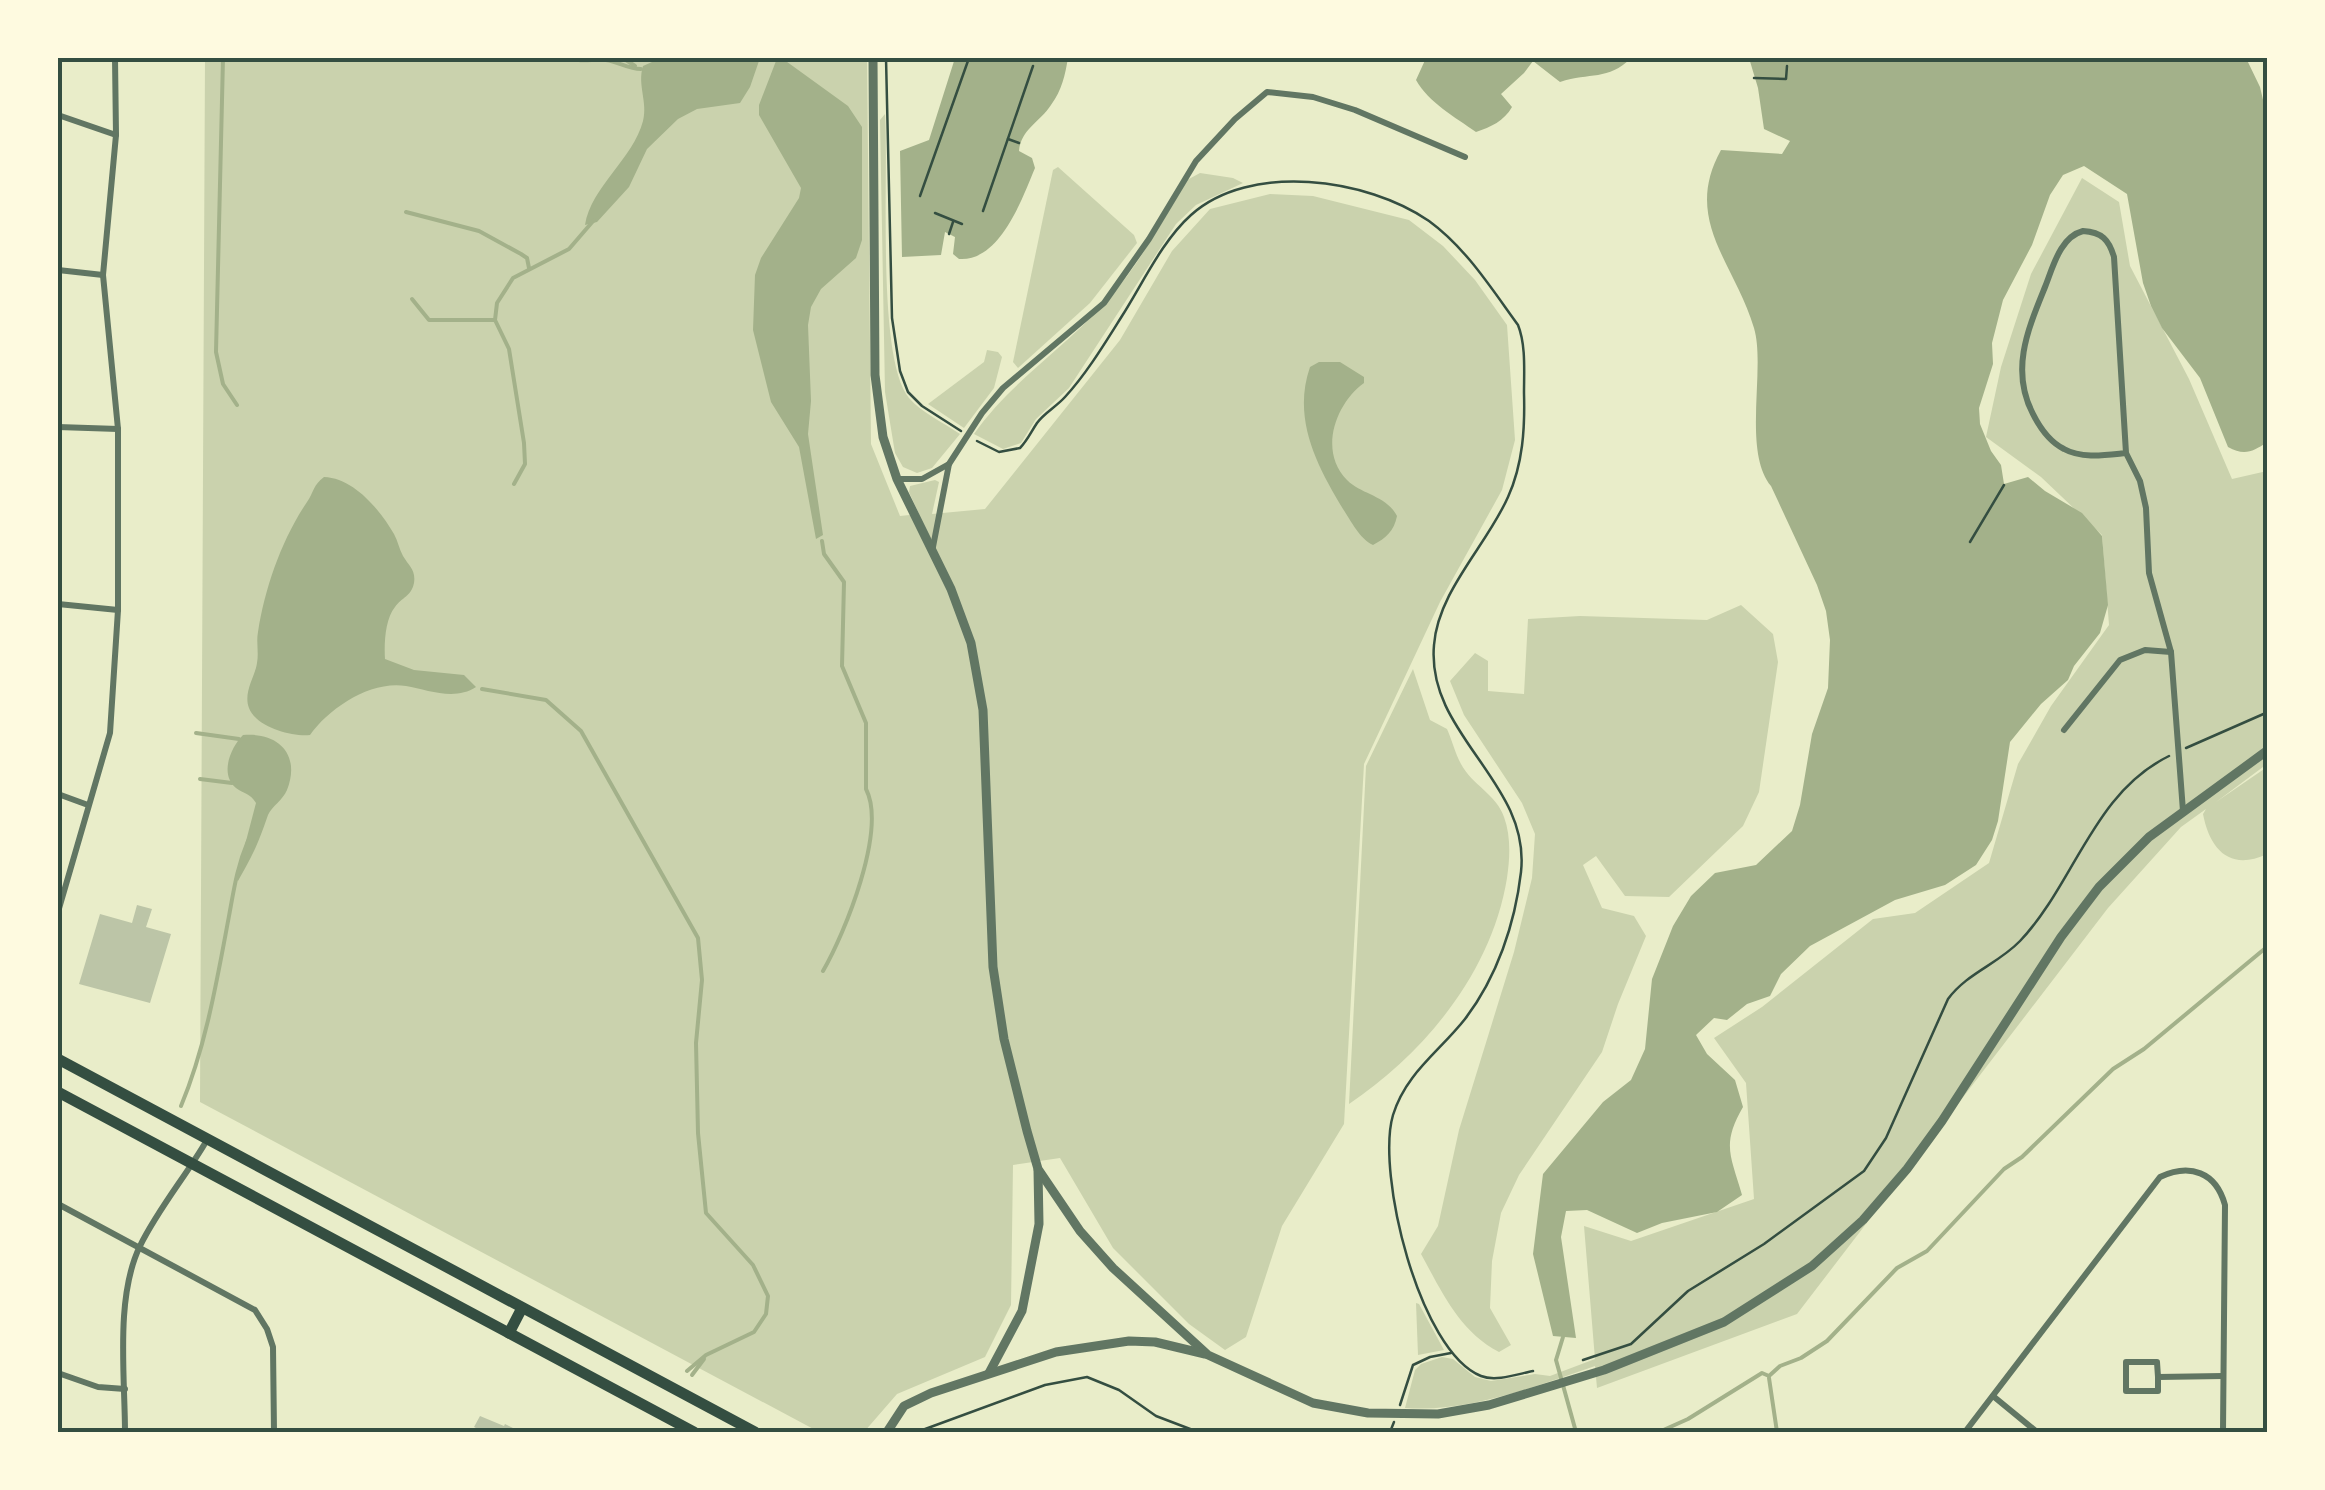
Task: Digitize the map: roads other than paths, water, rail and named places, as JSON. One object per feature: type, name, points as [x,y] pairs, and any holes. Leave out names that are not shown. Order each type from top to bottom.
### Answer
[{"type":"highway","points":[[58,1059],[755,1432]]},
{"type":"highway","points":[[58,1092],[694,1432]]},
{"type":"highway","points":[[509,1333],[522,1308]]},
{"type":"street","points":[[58,912],[110,734],[118,610],[118,429],[104,275],[116,135],[116,58]]},
{"type":"street","points":[[873,58],[875,375],[883,438],[897,479],[952,589],[971,643],[984,710],[993,967],[1004,1039],[1038,1169],[1039,1224],[1022,1310],[990,1373]]},
{"type":"street","points":[[932,553],[950,464],[982,413],[1003,388],[1104,302],[1196,161],[1267,92],[1312,97],[1355,110],[1465,157]]},
{"type":"street","points":[[58,115],[116,135]]},
{"type":"street","points":[[2126,453],[2082,454],[2064,449],[2039,426],[2023,390],[2021,364],[2026,334],[2065,242],[2083,231],[2102,236],[2109,242],[2114,257],[2126,453],[2143,494],[2149,572],[2171,652],[2183,812]]},
{"type":"street","points":[[58,270],[104,275]]},
{"type":"street","points":[[58,427],[118,429]]},
{"type":"street","points":[[897,479],[922,480],[950,464]]},
{"type":"street","points":[[58,604],[118,610]]},
{"type":"street","points":[[2064,730],[2120,660],[2145,650],[2171,652]]},
{"type":"street","points":[[887,1432],[904,1406],[990,1373],[1104,1342],[1155,1342],[1208,1355],[1313,1402],[1368,1413],[1414,1416],[1464,1411],[1550,1387],[1724,1322],[1774,1292],[1836,1246],[1907,1169],[2099,887],[2149,837],[2268,750]]},
{"type":"street","points":[[58,794],[88,806]]},
{"type":"street","points":[[125,1432],[126,1296],[138,1248],[207,1140]]},
{"type":"street","points":[[1038,1169],[1054,1197],[1114,1268],[1208,1355]]},
{"type":"street","points":[[1966,1432],[2160,1176],[2177,1169],[2210,1177],[2220,1188],[2225,1205],[2224,1432]]},
{"type":"street","points":[[58,1204],[255,1310],[274,1347],[274,1432]]},
{"type":"street","points":[[2126,1362],[2157,1362],[2158,1377],[2158,1391],[2126,1391],[2126,1362]]},
{"type":"street","points":[[58,1374],[98,1387],[125,1389]]},
{"type":"street","points":[[2158,1377],[2223,1376]]},
{"type":"street","points":[[1993,1396],[2037,1432]]},
{"type":"waterway","points":[[223,58],[216,352],[223,384],[237,405]]},
{"type":"waterway","points":[[570,58],[606,60],[641,69]]},
{"type":"waterway","points":[[623,58],[635,66]]},
{"type":"waterway","points":[[406,212],[479,231],[527,258],[529,268]]},
{"type":"waterway","points":[[514,484],[525,464],[524,443],[509,349],[495,320],[497,303],[513,278],[569,249],[594,220]]},
{"type":"waterway","points":[[412,299],[429,320],[495,320]]},
{"type":"waterway","points":[[822,541],[824,554],[844,582],[842,666],[866,723],[866,789],[871,807],[861,881],[823,971]]},
{"type":"waterway","points":[[482,689],[546,700],[581,731],[698,938],[702,980],[696,1043],[698,1133],[706,1213],[753,1265],[768,1296],[766,1314],[754,1332],[706,1355],[687,1371]]},
{"type":"waterway","points":[[196,733],[239,739]]},
{"type":"waterway","points":[[200,779],[232,783]]},
{"type":"waterway","points":[[181,1106],[204,1036],[236,878],[248,841]]},
{"type":"waterway","points":[[1659,1432],[1688,1419],[1762,1373],[1769,1376],[1827,1341],[1897,1268],[1927,1251],[2004,1169],[2022,1157],[2113,1069],[2144,1049],[2268,946]]},
{"type":"waterway","points":[[1563,1337],[1556,1360],[1576,1432]]},
{"type":"waterway","points":[[692,1375],[704,1359]]},
{"type":"waterway","points":[[1769,1378],[1777,1432]]}]
